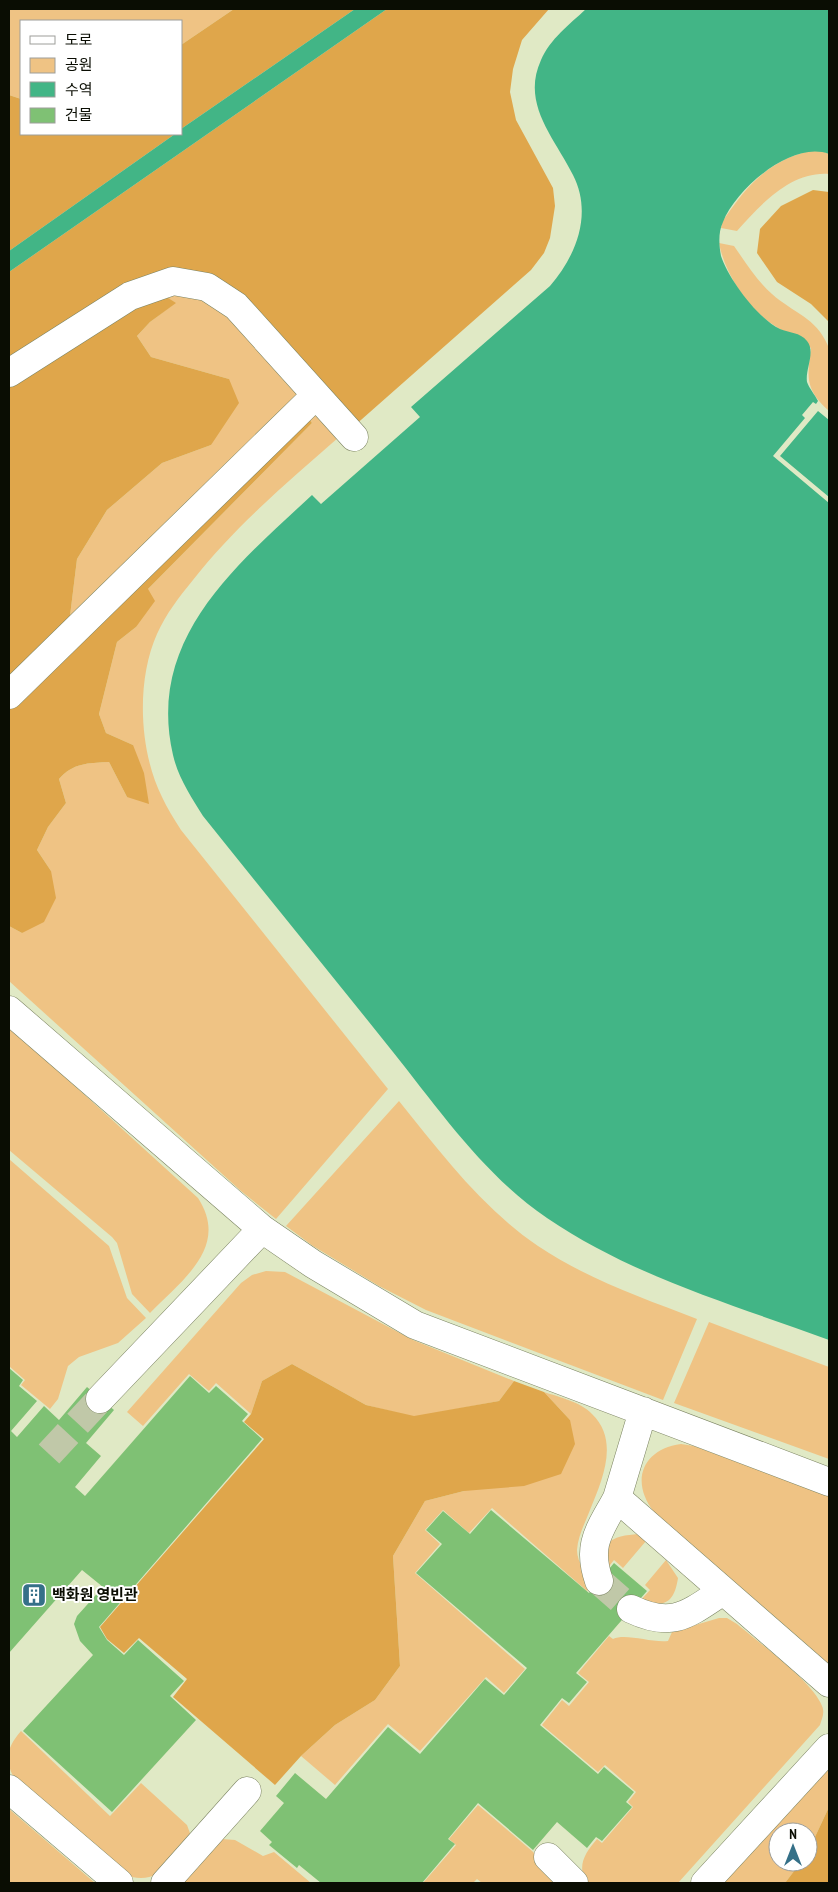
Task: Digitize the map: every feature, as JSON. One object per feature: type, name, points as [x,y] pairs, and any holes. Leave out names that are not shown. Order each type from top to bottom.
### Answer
[{"type":"street","points":[[9,373],[130,296],[173,281],[207,288],[236,306],[315,396],[354,437]]},
{"type":"street","points":[[9,694],[315,396]]},
{"type":"street","points":[[9,1010],[262,1229],[313,1264],[415,1325],[829,1482]]},
{"type":"street","points":[[100,1399],[262,1229]]},
{"type":"street","points":[[599,1581],[592,1563],[593,1548],[597,1535],[617,1498],[643,1411]]},
{"type":"street","points":[[617,1498],[829,1683]]},
{"type":"street","points":[[630,1609],[647,1617],[683,1617],[723,1591]]},
{"type":"street","points":[[705,1883],[829,1748]]},
{"type":"street","points":[[9,1789],[119,1883]]},
{"type":"street","points":[[165,1883],[247,1791]]},
{"type":"street","points":[[548,1857],[574,1883]]},
{"type":"green space","points":[[9,9],[234,9],[182,44],[182,20],[20,20],[20,99],[9,95]]},
{"type":"green space","points":[[818,149],[829,154],[829,174],[802,178],[789,184],[766,201],[737,231],[721,228],[722,222],[741,196],[773,166],[801,153]]},
{"type":"green space","points":[[719,243],[734,246],[761,283],[780,300],[811,322],[823,336],[828,346],[830,358],[829,411],[816,396],[810,382],[811,348],[767,321],[748,302],[727,267]]},
{"type":"green space","points":[[162,294],[206,294],[297,388],[296,399],[69,624],[77,559],[107,510],[162,463],[211,445],[229,379],[151,357],[137,336],[150,322],[175,303]]},
{"type":"green space","points":[[316,410],[339,437],[281,488],[226,541],[183,593],[157,634],[150,653],[143,694],[145,738],[154,779],[176,822],[388,1089],[276,1219],[241,1191],[9,981],[9,926],[22,933],[51,871],[37,850],[48,827],[66,803],[59,779],[75,767],[109,762],[127,797],[133,745],[106,733],[99,714],[117,642],[136,627],[148,589],[312,423],[307,416]]},
{"type":"green space","points":[[9,1026],[198,1198],[206,1216],[208,1232],[205,1247],[198,1262],[188,1275],[150,1313],[132,1294],[117,1243],[112,1237],[9,1150]]},
{"type":"green space","points":[[399,1101],[480,1197],[538,1246],[596,1278],[697,1319],[663,1400],[426,1310],[379,1286],[313,1246],[286,1226]]},
{"type":"green space","points":[[9,1159],[109,1246],[127,1298],[146,1318],[118,1343],[79,1357],[68,1366],[58,1399],[50,1409],[21,1385],[25,1380],[9,1366]]},
{"type":"green space","points":[[266,1271],[285,1272],[413,1340],[514,1381],[499,1401],[414,1417],[366,1405],[292,1364],[262,1381],[251,1414],[216,1383],[209,1391],[189,1374],[143,1426],[127,1412],[241,1283],[252,1275]]},
{"type":"green space","points":[[709,1322],[829,1367],[829,1459],[674,1403]]},
{"type":"green space","points":[[544,1392],[582,1406],[592,1414],[605,1436],[607,1448],[603,1474],[580,1535],[577,1550],[580,1564],[593,1584],[587,1591],[492,1508],[469,1533],[443,1510],[425,1530],[440,1544],[415,1573],[525,1669],[504,1693],[486,1677],[420,1751],[388,1724],[335,1785],[301,1756],[335,1725],[375,1700],[400,1666],[393,1556],[425,1501],[464,1491],[570,1420]]},
{"type":"green space","points":[[681,1444],[694,1446],[829,1496],[829,1664],[654,1512],[647,1501],[643,1489],[644,1469],[649,1460],[657,1453],[668,1447]]},
{"type":"green space","points":[[638,1534],[646,1541],[623,1568],[614,1560],[606,1570],[605,1545],[617,1538]]},
{"type":"green space","points":[[666,1560],[678,1578],[674,1594],[670,1599],[661,1604],[639,1602],[650,1590],[645,1585]]},
{"type":"green space","points":[[719,1618],[727,1618],[737,1624],[797,1674],[817,1696],[822,1706],[823,1716],[820,1725],[678,1883],[586,1883],[583,1877],[582,1865],[586,1854],[597,1839],[602,1843],[633,1807],[628,1802],[636,1792],[605,1765],[598,1772],[542,1725],[562,1700],[569,1706],[589,1682],[578,1673],[609,1636],[613,1639],[625,1637],[668,1641],[672,1632]]},
{"type":"green space","points":[[21,1731],[110,1816],[141,1783],[187,1825],[191,1836],[173,1860],[159,1872],[142,1878],[132,1877],[13,1776],[8,1758],[9,1752],[10,1747]]},
{"type":"green space","points":[[829,1767],[829,1807],[818,1831],[818,1822],[779,1822]]},
{"type":"green space","points":[[478,1805],[532,1851],[565,1883],[482,1883],[477,1879],[473,1883],[423,1883],[456,1845],[449,1839]]},
{"type":"green space","points":[[9,1809],[95,1883],[9,1883]]},
{"type":"green space","points":[[768,1834],[768,1872],[793,1872],[785,1883],[723,1883]]},
{"type":"green space","points":[[222,1839],[235,1840],[263,1856],[274,1852],[311,1883],[180,1883]]},
{"type":"shaded area","points":[[234,9],[355,9],[182,128],[182,44]]},
{"type":"shaded area","points":[[387,9],[549,9],[522,40],[513,69],[510,92],[516,120],[553,188],[555,206],[550,238],[544,253],[531,270],[353,427],[198,275],[9,364],[9,272]]},
{"type":"shaded area","points":[[9,95],[20,99],[20,135],[174,135],[9,251]]},
{"type":"shaded area","points":[[813,190],[829,192],[829,322],[811,304],[777,282],[757,253],[760,229],[781,206]]},
{"type":"shaded area","points":[[162,294],[176,303],[150,322],[137,336],[151,357],[229,379],[239,403],[211,445],[162,463],[107,510],[77,559],[69,624],[9,682],[9,383],[134,302]]},
{"type":"shaded area","points":[[307,416],[312,423],[148,589],[155,601],[136,627],[117,642],[99,714],[106,733],[133,745],[144,773],[149,804],[127,797],[109,762],[81,765],[64,774],[59,779],[66,803],[48,827],[37,850],[51,871],[56,898],[44,922],[22,933],[9,926],[9,705]]},
{"type":"shaded area","points":[[292,1364],[366,1405],[414,1416],[499,1401],[514,1381],[544,1392],[570,1420],[575,1444],[561,1474],[524,1486],[464,1491],[425,1501],[393,1556],[400,1666],[375,1700],[335,1725],[301,1756],[275,1785],[173,1697],[187,1679],[139,1638],[124,1653],[107,1639],[100,1627],[264,1439],[244,1422],[251,1414],[262,1381]]},
{"type":"shaded area","points":[[829,1807],[829,1883],[785,1883],[793,1872],[818,1872],[818,1831]]},
{"type":"water","points":[[355,9],[387,9],[9,272],[9,251],[174,135],[182,135],[182,128]]},
{"type":"water","points":[[586,9],[829,9],[829,154],[814,152],[799,154],[767,170],[752,182],[730,209],[721,226],[719,239],[721,256],[725,265],[745,297],[771,324],[801,336],[810,345],[807,382],[818,401],[816,404],[813,402],[802,415],[805,418],[773,456],[829,503],[829,1340],[684,1288],[614,1257],[547,1218],[503,1183],[483,1163],[446,1119],[203,816],[182,779],[173,755],[168,713],[173,675],[185,640],[204,607],[228,577],[255,549],[312,495],[321,504],[420,417],[411,407],[550,286],[567,261],[579,234],[582,205],[573,175],[549,134],[537,106],[536,76],[541,60],[550,45]]},
{"type":"water","points":[[818,411],[829,420],[829,497],[780,456]]},
{"type":"building","name":"백화원 영빈관","points":[[9,1368],[23,1380],[19,1386],[37,1401],[11,1431],[17,1437],[44,1406],[59,1420],[87,1387],[114,1410],[86,1443],[101,1456],[75,1487],[85,1496],[190,1376],[209,1393],[216,1386],[248,1414],[242,1421],[262,1439],[99,1627],[107,1640],[124,1655],[138,1640],[184,1681],[170,1696],[196,1720],[112,1812],[23,1731],[93,1655],[80,1641],[74,1624],[77,1616],[103,1587],[82,1570],[9,1653]]},
{"type":"building","points":[[491,1510],[589,1593],[614,1563],[647,1591],[576,1673],[587,1682],[569,1703],[562,1698],[540,1725],[598,1774],[604,1767],[634,1792],[626,1802],[632,1807],[602,1841],[596,1837],[587,1848],[557,1822],[533,1850],[478,1803],[448,1839],[455,1844],[422,1883],[321,1883],[299,1865],[297,1868],[269,1845],[272,1842],[260,1831],[284,1803],[276,1796],[295,1773],[326,1799],[388,1727],[420,1754],[485,1679],[504,1695],[527,1668],[416,1573],[442,1544],[426,1530],[443,1511],[470,1534]]},
{"type":"tunnel","points":[[49,1454],[100,1399]]},
{"type":"tunnel","points":[[599,1581],[631,1609]]},
{"type":"place","name":"백화원 영빈관","points":[[34,1595]]}]
